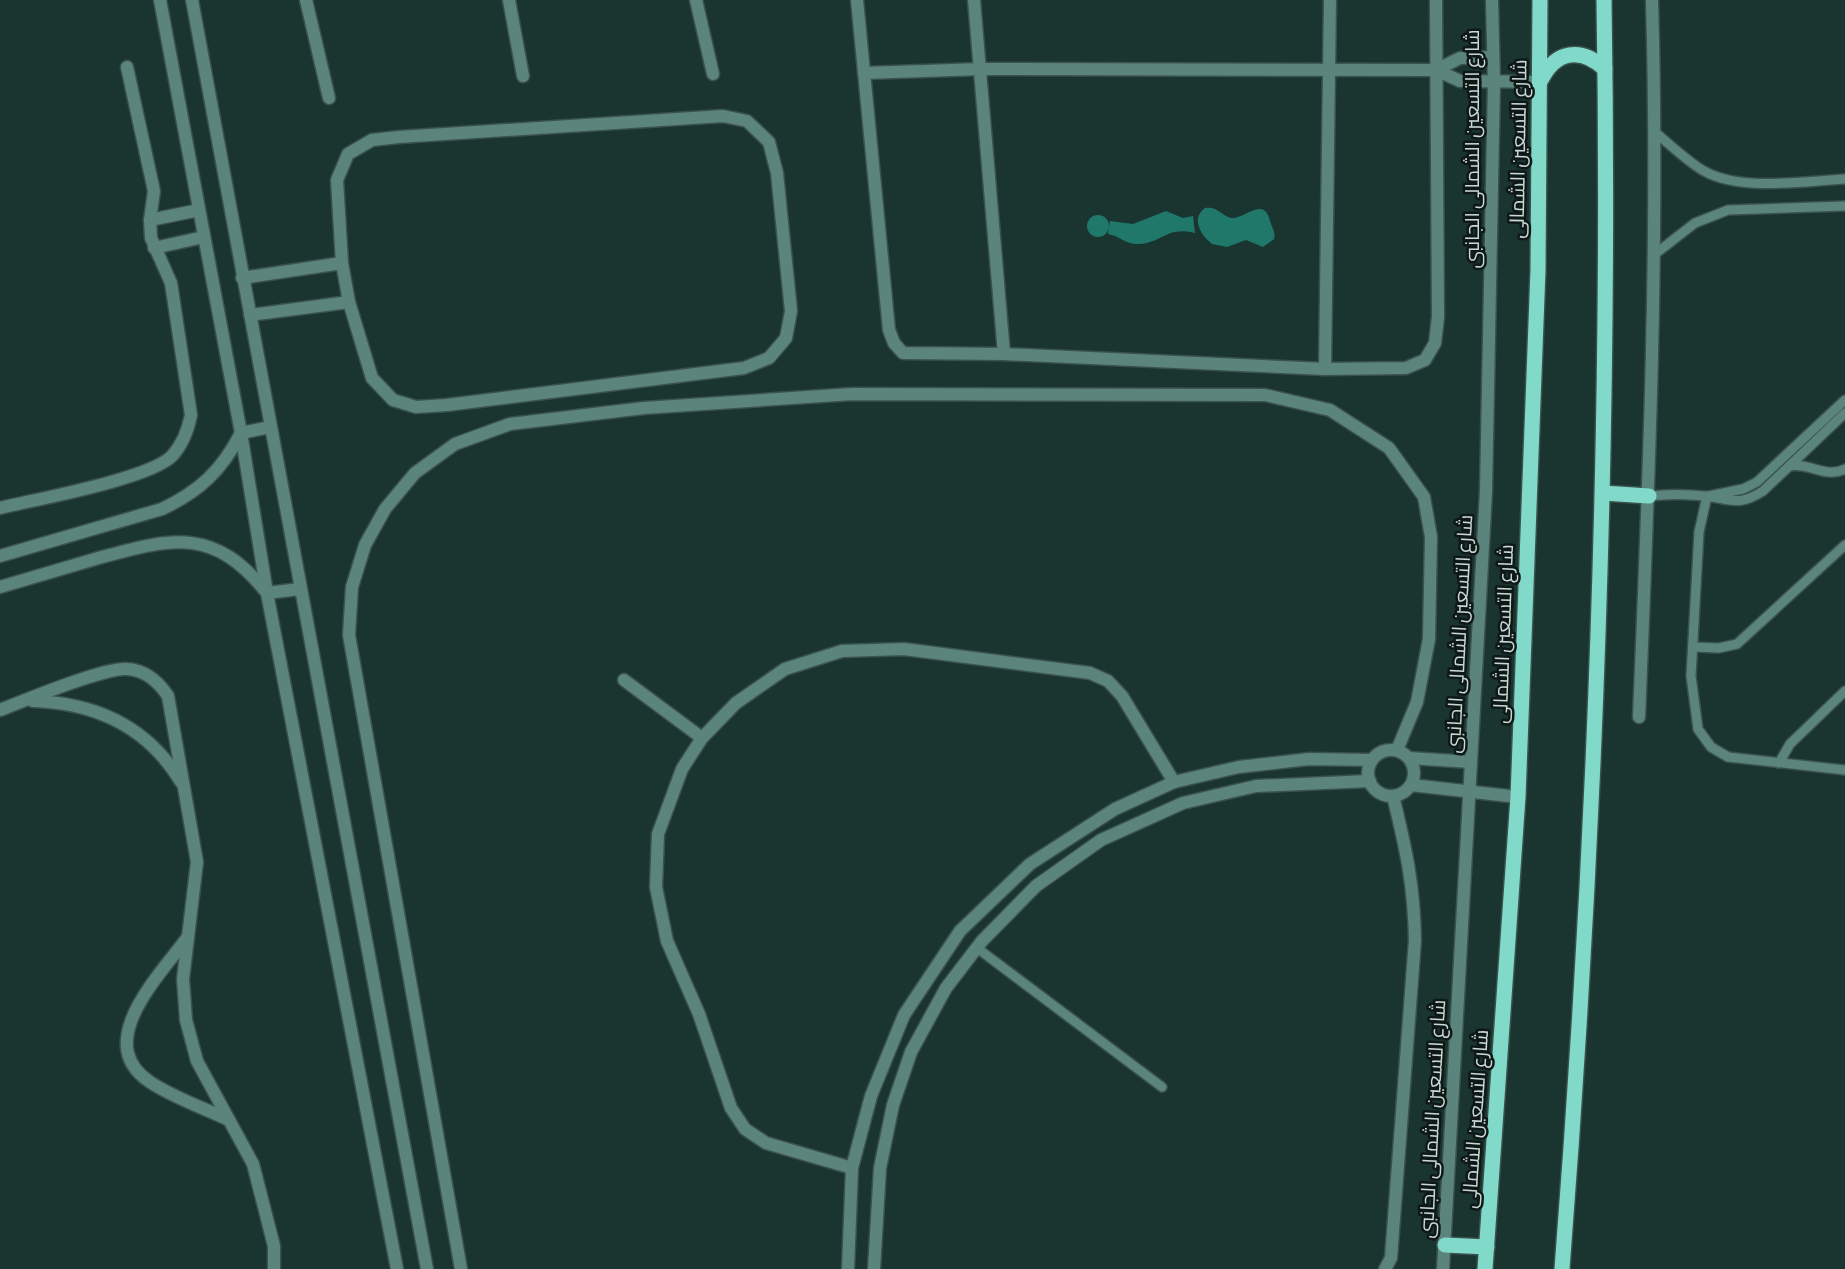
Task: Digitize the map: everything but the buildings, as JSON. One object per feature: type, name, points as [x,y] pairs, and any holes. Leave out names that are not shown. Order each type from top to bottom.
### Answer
[{"type":"main road","name":"شارع التسعين الشمالى","points":[[1485,1269],[1518,797],[1538,270],[1540,0]]},
{"type":"main road","points":[[1562,1269],[1573,1133],[1590,813],[1603,493],[1607,280],[1604,0]]},
{"type":"main road","points":[[1540,82],[1547,67],[1561,57],[1577,54],[1593,58],[1605,69]]},
{"type":"main road","points":[[1603,493],[1649,496]]},
{"type":"main road","points":[[1445,1245],[1487,1247]]},
{"type":"street","points":[[160,0],[241,433],[267,593],[398,1269]]},
{"type":"street","points":[[192,0],[427,1269]]},
{"type":"street","points":[[306,0],[329,98]]},
{"type":"street","points":[[509,0],[523,76]]},
{"type":"street","points":[[696,0],[713,74]]},
{"type":"street","points":[[858,0],[889,330],[894,344],[903,353],[1004,354],[1325,369],[1406,368],[1425,360],[1435,343],[1438,317],[1436,0]]},
{"type":"street","points":[[974,0],[982,69],[1004,354]]},
{"type":"street","points":[[1325,369],[1330,0]]},
{"type":"street","name":"شارع التسعين الشمالى الجانبى","points":[[1443,1269],[1486,491],[1494,82],[1492,0]]},
{"type":"street","points":[[1640,717],[1649,496],[1655,254],[1656,133],[1652,0]]},
{"type":"street","points":[[1436,70],[1460,58],[1493,57]]},
{"type":"street","points":[[0,508],[143,472],[171,457],[181,444],[191,415],[171,283],[165,264],[154,248],[150,220],[154,201],[152,181],[127,67]]},
{"type":"street","points":[[864,73],[982,69],[1436,70],[1460,81],[1540,82]]},
{"type":"street","points":[[723,116],[747,121],[769,142],[777,173],[791,311],[786,338],[769,358],[744,368],[447,405],[416,406],[393,400],[372,378],[349,302],[342,263],[337,180],[348,154],[372,140],[723,116]]},
{"type":"street","points":[[150,220],[199,210]]},
{"type":"street","points":[[154,248],[204,237]]},
{"type":"street","points":[[242,278],[342,263]]},
{"type":"street","points":[[249,315],[349,302]]},
{"type":"street","points":[[461,1269],[349,635],[352,587],[366,545],[385,509],[415,473],[455,444],[510,423],[644,408],[852,394],[1265,395],[1330,410],[1389,448],[1424,497],[1426,507],[1431,537],[1429,639],[1417,702],[1397,750]]},
{"type":"street","points":[[241,433],[270,427]]},
{"type":"street","points":[[0,556],[134,519],[188,497],[228,458],[241,433]]},
{"type":"street","points":[[0,587],[166,541],[196,542],[224,552],[248,570],[267,593]]},
{"type":"street","points":[[267,593],[300,589]]},
{"type":"street","points":[[852,1168],[766,1143],[745,1129],[731,1108],[699,1014],[667,941],[656,887],[658,834],[682,769],[702,738],[736,703],[785,669],[842,651],[904,649],[1090,673],[1108,681],[1122,696],[1174,782]]},
{"type":"street","points":[[0,710],[115,669],[140,672],[151,677],[168,696],[197,862],[183,979],[186,1020],[197,1061],[253,1164],[274,1246],[274,1269]]},
{"type":"street","points":[[624,680],[702,738]]},
{"type":"street","points":[[26,701],[74,704],[119,720],[157,749],[184,788]]},
{"type":"street","points":[[1409,758],[1414,771],[1411,785],[1406,791],[1393,796],[1379,792],[1370,781],[1369,767],[1372,760],[1383,751],[1397,750],[1409,758],[1471,762]]},
{"type":"street","points":[[848,1269],[852,1168],[871,1096],[904,1015],[960,931],[1030,864],[1114,809],[1174,782],[1239,766],[1309,759],[1372,760]]},
{"type":"street","points":[[874,1269],[880,1168],[892,1105],[911,1052],[946,988],[977,948],[1036,886],[1101,840],[1183,803],[1256,786],[1370,781]]},
{"type":"street","points":[[1411,785],[1518,797]]},
{"type":"street","points":[[1385,1269],[1390,1258],[1415,940],[1414,894],[1393,796]]},
{"type":"street","points":[[188,937],[129,1022],[126,1039],[129,1056],[138,1071],[150,1082],[230,1120]]},
{"type":"lane","points":[[1656,133],[1700,169],[1723,179],[1748,183],[1845,179]]},
{"type":"lane","points":[[1655,254],[1695,223],[1728,210],[1845,206]]},
{"type":"lane","points":[[1649,496],[1707,496],[1743,489],[1757,482],[1845,400]]},
{"type":"lane","points":[[1707,496],[1730,503],[1749,500],[1763,491],[1845,413]]},
{"type":"lane","points":[[1789,466],[1804,464],[1828,474],[1845,468]]},
{"type":"lane","points":[[1707,496],[1699,532],[1693,647],[1694,710],[1698,729],[1711,747],[1728,757],[1845,770]]},
{"type":"lane","points":[[1693,647],[1719,648],[1737,644],[1845,545]]},
{"type":"lane","points":[[1779,763],[1790,744],[1845,691]]},
{"type":"lane","points":[[977,948],[1162,1087]]},
{"type":"shaded area","points":[[1205,208],[1216,209],[1231,218],[1253,210],[1263,210],[1267,213],[1274,239],[1263,247],[1246,240],[1227,247],[1212,244],[1204,236],[1198,221],[1198,217]]},
{"type":"shaded area","points":[[1166,211],[1183,218],[1193,216],[1195,233],[1185,231],[1171,233],[1154,241],[1139,244],[1130,243],[1108,234],[1110,221],[1133,224]]},
{"type":"shaded area","points":[[1098,215],[1106,218],[1109,226],[1106,234],[1098,237],[1090,234],[1087,226],[1090,218]]}]
